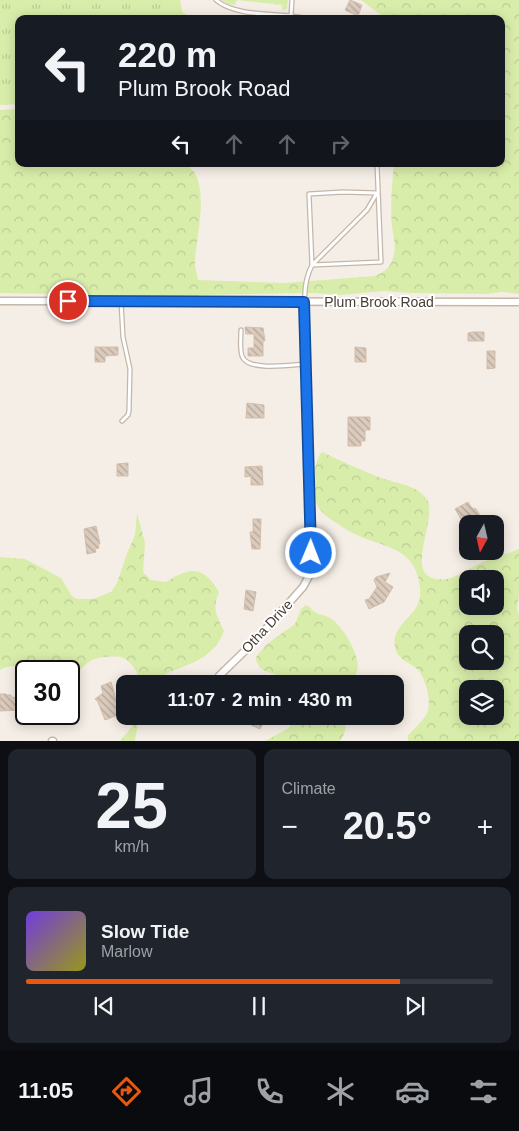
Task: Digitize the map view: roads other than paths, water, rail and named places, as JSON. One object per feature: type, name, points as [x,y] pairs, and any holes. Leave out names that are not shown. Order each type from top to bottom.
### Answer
[{"type":"street","name":"Plum Brook Road","points":[[0,301],[519,302]]},
{"type":"street","name":"Otha Drive","points":[[219,675],[258,639],[303,588],[309,576],[312,540],[307,443],[304,302]]},
{"type":"lane","points":[[216,0],[222,5],[233,9],[272,15]]},
{"type":"lane","points":[[291,15],[292,0]]},
{"type":"lane","points":[[312,264],[381,262],[377,167]]},
{"type":"lane","points":[[304,302],[305,283],[312,264],[309,194],[377,193]]},
{"type":"lane","points":[[312,264],[324,255],[367,210],[377,193]]},
{"type":"lane","points":[[121,301],[123,337],[130,370],[129,411],[122,421]]},
{"type":"lane","points":[[241,330],[242,356],[248,363],[265,366],[306,364]]}]
